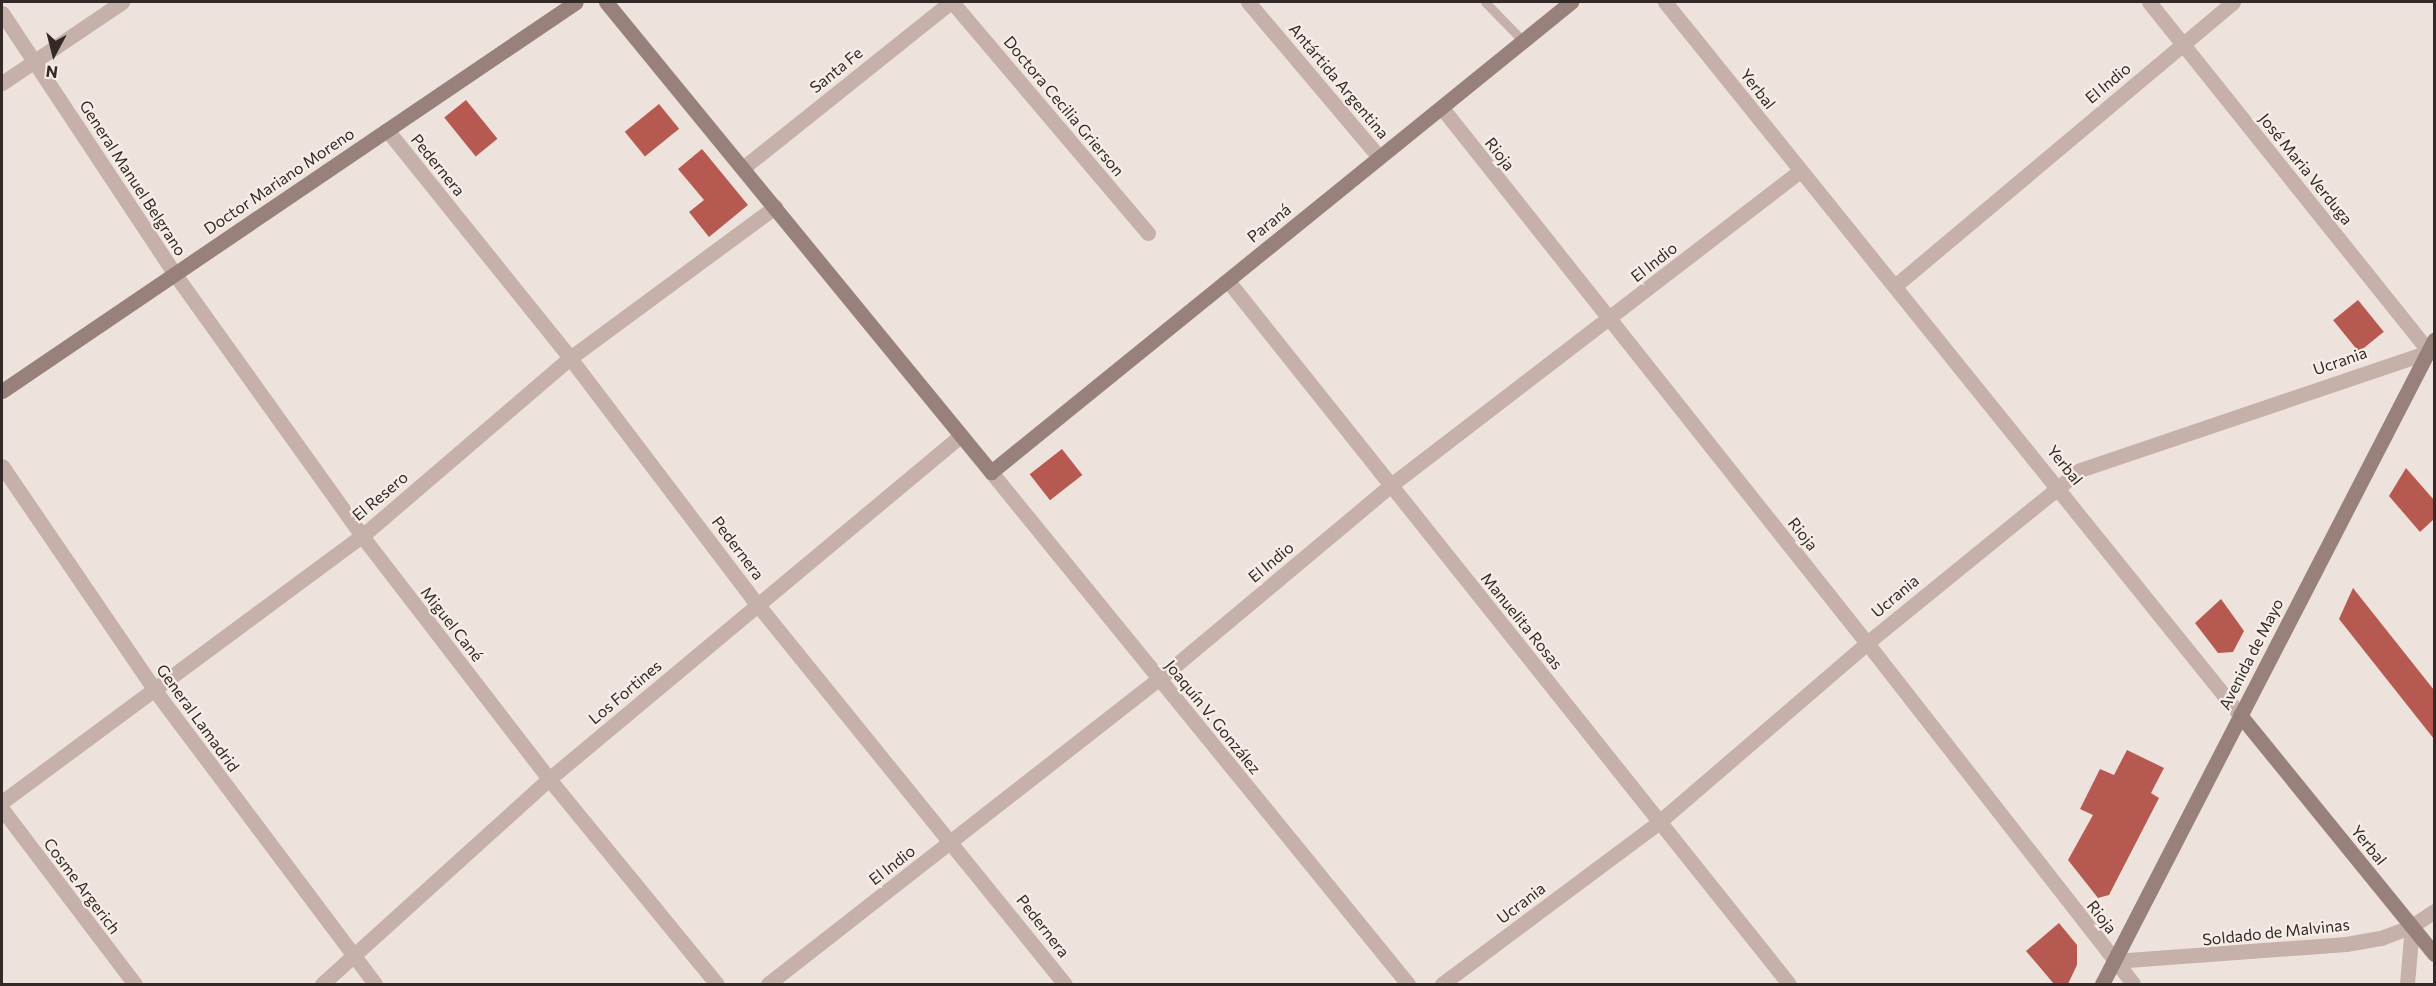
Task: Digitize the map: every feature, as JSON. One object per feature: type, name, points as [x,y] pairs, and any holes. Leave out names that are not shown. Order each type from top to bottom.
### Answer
[{"type":"street","points":[[2,83],[122,2]]},
{"type":"street","name":"Doctor Mariano Moreno","points":[[2,391],[576,2]]},
{"type":"street","points":[[606,2],[744,167],[959,437],[991,472]]},
{"type":"street","name":"Santa Fe","points":[[744,167],[952,2]]},
{"type":"street","name":"Doctora Cecilia Grierson","points":[[952,2],[1148,233]]},
{"type":"street","name":"Antártida Argentina","points":[[1248,2],[1379,157]]},
{"type":"street","name":"Paraná","points":[[991,472],[1571,2]]},
{"type":"street","name":"Yerbal","points":[[1665,2],[1800,171],[2058,484],[2240,715],[2434,954]]},
{"type":"street","name":"José Maria Verduga","points":[[2149,2],[2433,350]]},
{"type":"street","name":"El Indio","points":[[1896,285],[2233,2]]},
{"type":"street","name":"General Manuel Belgrano","points":[[2,13],[174,273]]},
{"type":"street","name":"Rioja","points":[[1442,108],[1608,320],[1867,643],[2133,984]]},
{"type":"street","name":"Pedernera","points":[[387,130],[570,358],[758,604],[952,840],[1065,984]]},
{"type":"street","name":"El Indio","points":[[768,984],[1158,679],[1391,485],[1800,171]]},
{"type":"street","name":"El Resero","points":[[2,802],[156,692],[362,536],[570,358],[775,207]]},
{"type":"street","name":"Miguel Cané","points":[[174,273],[362,536],[549,779],[717,984]]},
{"type":"street","name":"Manuelita Rosas","points":[[1228,280],[1789,984]]},
{"type":"street","name":"Ucrania","points":[[1442,984],[1659,822],[1867,643],[2058,484],[2080,470],[2433,350]]},
{"type":"street","name":"Avenida de Mayo","points":[[2102,984],[2240,715],[2433,350]]},
{"type":"street","name":"Los Fortines","points":[[322,984],[354,958],[549,779],[959,437]]},
{"type":"street","name":"General Lamadrid","points":[[2,466],[156,692],[375,984]]},
{"type":"street","name":"Joaquín V. González","points":[[991,472],[1408,984]]},
{"type":"street","name":"Cosme Argerich","points":[[2,809],[135,984]]},
{"type":"street","name":"Soldado de Malvinas","points":[[2114,961],[2346,944],[2381,938],[2412,926],[2434,910]]},
{"type":"street","points":[[2407,984],[2412,926]]},
{"type":"lane","points":[[1485,2],[1523,41]]},
{"type":"building","points":[[466,100],[497,139],[476,156],[444,118]]},
{"type":"building","points":[[659,104],[679,129],[645,157],[625,132]]},
{"type":"building","points":[[702,149],[748,205],[709,237],[689,212],[704,200],[678,169]]},
{"type":"building","points":[[2358,300],[2384,332],[2359,352],[2333,320]]},
{"type":"building","points":[[1062,449],[1082,475],[1050,500],[1030,474]]},
{"type":"building","points":[[2406,468],[2434,500],[2434,519],[2420,532],[2389,496]]},
{"type":"building","points":[[2353,588],[2434,690],[2434,739],[2339,619]]},
{"type":"building","points":[[2221,599],[2244,631],[2233,652],[2218,653],[2195,623]]},
{"type":"building","points":[[2127,750],[2164,768],[2151,793],[2159,798],[2109,895],[2098,898],[2068,860],[2093,815],[2080,809],[2100,769],[2114,775]]},
{"type":"building","points":[[2059,923],[2077,945],[2077,965],[2068,984],[2054,984],[2026,951]]}]
